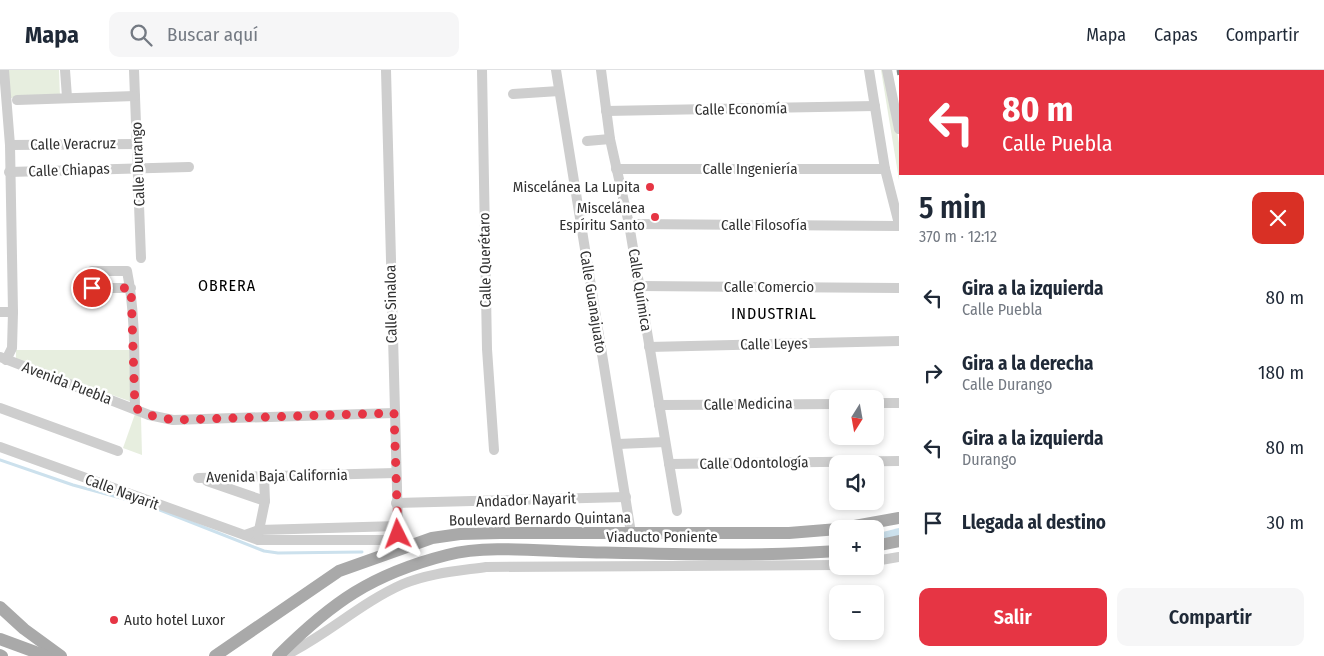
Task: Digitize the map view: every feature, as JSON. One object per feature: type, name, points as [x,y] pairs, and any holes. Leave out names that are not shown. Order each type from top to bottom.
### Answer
[{"type":"main road","name":"Boulevard Bernardo Quintana","points":[[884,521],[899,518]]},
{"type":"main road","name":"Boulevard Bernardo Quintana","points":[[215,656],[340,571],[416,542],[460,534],[789,533],[829,530]]},
{"type":"main road","points":[[884,544],[899,541]]},
{"type":"main road","name":"Viaducto Poniente","points":[[278,656],[329,608],[381,577],[458,553],[513,551],[680,553],[829,551]]},
{"type":"main road","points":[[0,606],[24,628],[61,656]]},
{"type":"main road","points":[[0,639],[46,656]]},
{"type":"street","points":[[3,359],[12,348],[13,312],[10,145],[4,70]]},
{"type":"street","points":[[65,70],[67,97]]},
{"type":"street","name":"Calle Durango","points":[[134,70],[141,258]]},
{"type":"street","name":"Calle Sinaloa","points":[[386,70],[398,526],[396,538]]},
{"type":"street","name":"Calle Querétaro","points":[[482,70],[487,349],[494,450]]},
{"type":"street","name":"Calle Guanajuato","points":[[556,70],[631,533]]},
{"type":"street","name":"Calle Química","points":[[601,70],[610,139],[629,224],[677,511]]},
{"type":"street","points":[[869,70],[885,169],[899,224]]},
{"type":"street","points":[[887,70],[899,129]]},
{"type":"street","points":[[513,94],[559,91]]},
{"type":"street","points":[[17,100],[135,96]]},
{"type":"street","name":"Calle Economía","points":[[606,111],[876,106]]},
{"type":"street","points":[[587,141],[610,139]]},
{"type":"street","name":"Calle Veracruz","points":[[10,145],[137,144]]},
{"type":"street","name":"Calle Chiapas","points":[[9,172],[189,167]]},
{"type":"street","name":"Calle Ingeniería","points":[[616,169],[885,169]]},
{"type":"street","name":"Calle Filosofía","points":[[629,224],[899,224]]},
{"type":"street","points":[[0,261],[12,261]]},
{"type":"street","points":[[131,288],[94,288],[90,286],[90,275],[92,271],[127,270],[131,288],[135,408]]},
{"type":"street","name":"Calle Comercio","points":[[639,286],[899,288]]},
{"type":"street","points":[[0,312],[13,312]]},
{"type":"street","name":"Calle Leyes","points":[[649,347],[899,341]]},
{"type":"street","name":"Avenida Puebla","points":[[3,359],[135,408],[149,415],[173,420],[394,413]]},
{"type":"street","points":[[884,403],[899,403]]},
{"type":"street","name":"Calle Medicina","points":[[659,405],[829,404]]},
{"type":"street","points":[[0,408],[118,451]]},
{"type":"street","points":[[618,444],[666,442]]},
{"type":"street","name":"Calle Nayarit","points":[[0,447],[245,535],[392,540],[396,538]]},
{"type":"street","name":"Calle Odontología","points":[[669,464],[899,461]]},
{"type":"street","name":"Avenida Baja California","points":[[265,501],[198,478],[396,474]]},
{"type":"street","points":[[258,535],[265,501],[264,477]]},
{"type":"street","name":"Andador Nayarit","points":[[396,503],[626,497]]},
{"type":"street","name":"Calle Nayarit","points":[[258,535],[398,526]]},
{"type":"street","points":[[884,560],[899,557]]},
{"type":"street","points":[[284,656],[297,650],[350,613],[403,584],[438,574],[486,567],[829,565]]},
{"type":"green space","points":[[8,70],[59,70],[60,97],[9,98]]},
{"type":"green space","points":[[881,70],[887,70],[899,143],[899,180]]},
{"type":"green space","points":[[16,350],[134,350],[135,403],[16,361]]},
{"type":"green space","points":[[135,414],[141,417],[142,455],[123,448]]},
{"type":"waterway","points":[[0,460],[73,485],[143,504]]},
{"type":"waterway","points":[[160,510],[264,551],[278,553],[362,552]]},
{"type":"waterway","points":[[884,537],[899,533]]},
{"type":"railway","points":[[898,70],[899,76]]},
{"type":"place","name":"Miscelánea La Lupita","points":[[650,187]]},
{"type":"place","name":"Miscelánea Espíritu Santo","points":[[655,217]]},
{"type":"place","name":"Auto hotel Luxor","points":[[114,620]]},
{"type":"district","name":"OBRERA","points":[[227,285]]},
{"type":"district","name":"INDUSTRIAL","points":[[774,313]]},
{"type":"route","points":[[92,288],[131,288],[135,408],[149,415],[173,420],[394,413],[398,534]]}]
